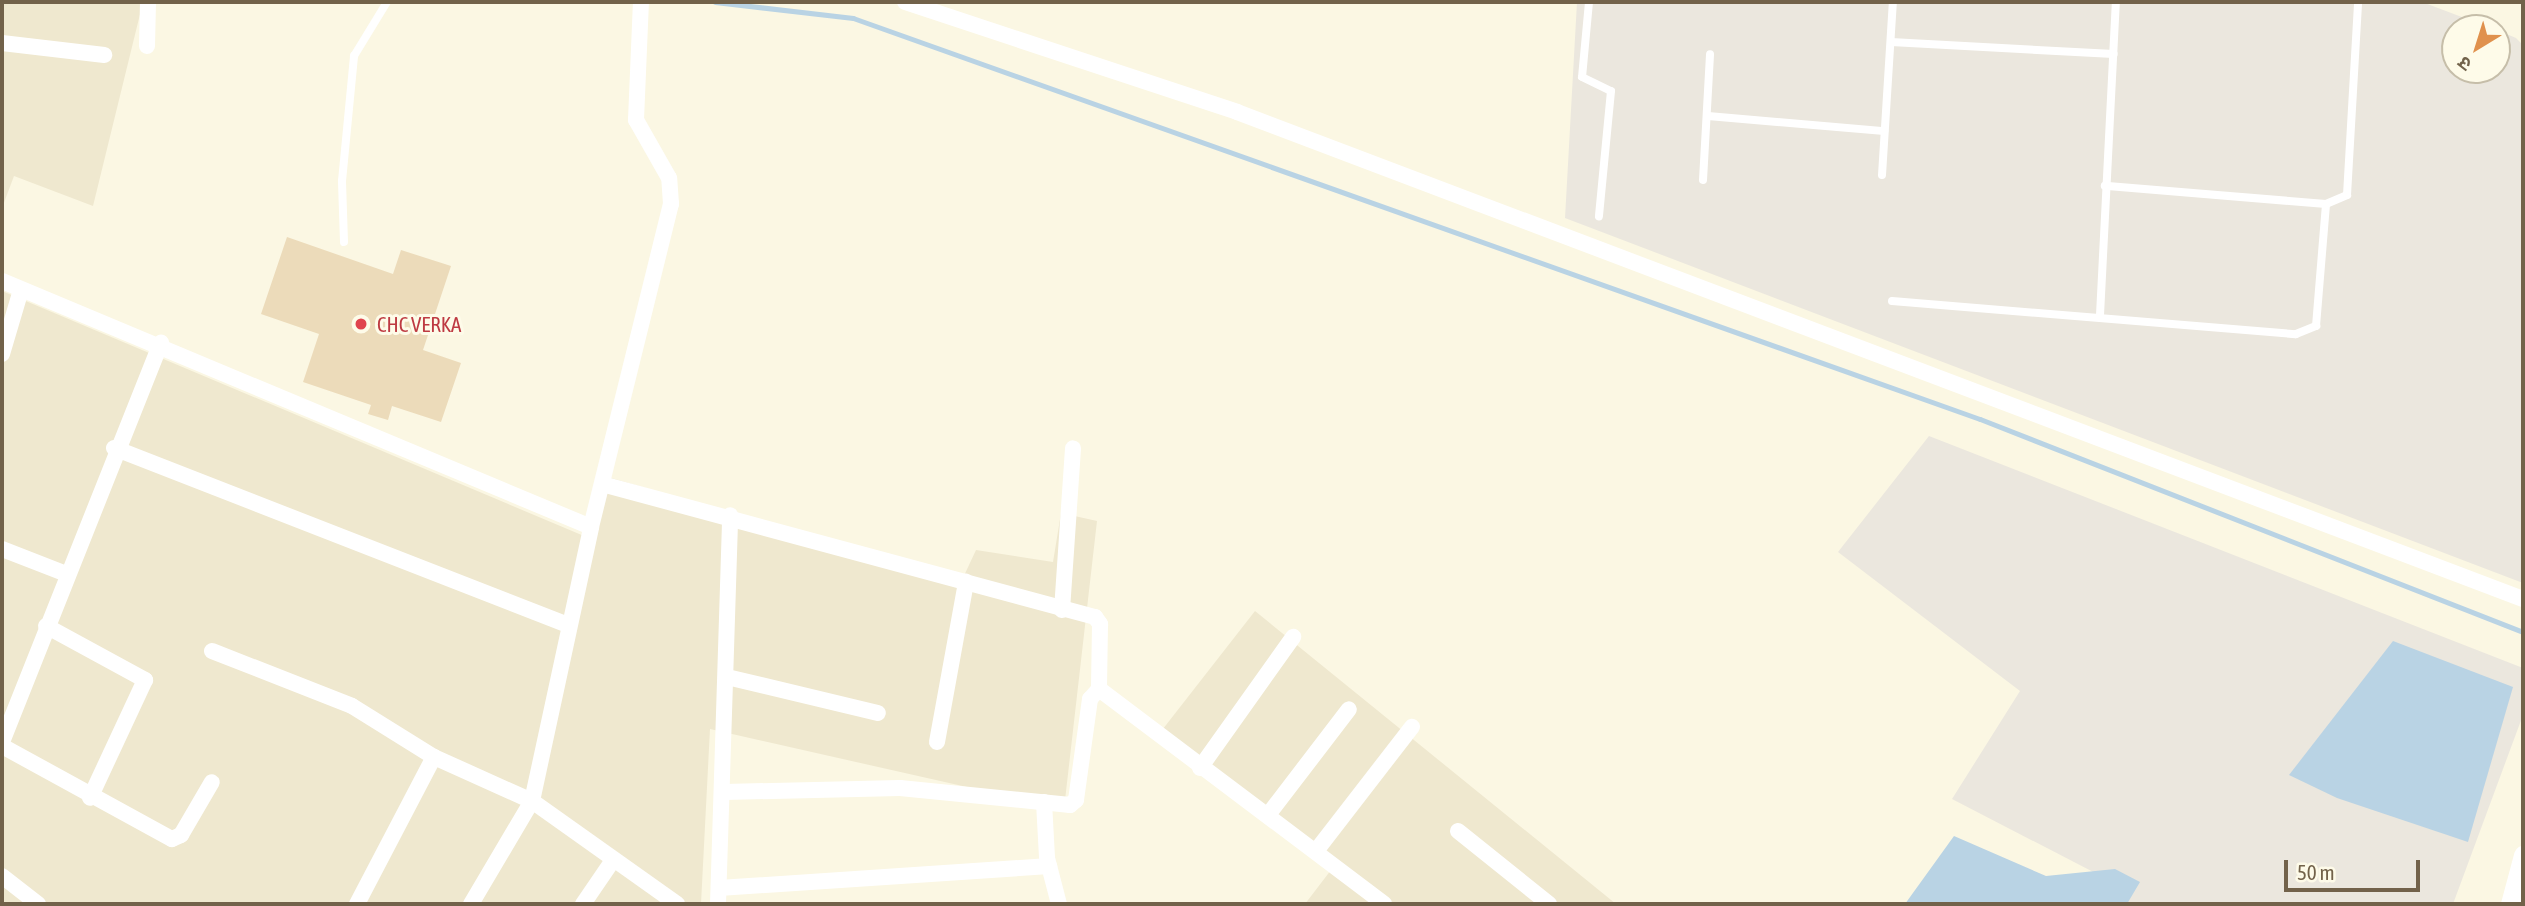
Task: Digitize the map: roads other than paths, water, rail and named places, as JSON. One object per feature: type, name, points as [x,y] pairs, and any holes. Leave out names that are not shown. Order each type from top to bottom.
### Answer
[{"type":"street","points":[[147,46],[148,2]]},
{"type":"street","points":[[471,904],[532,801],[591,527],[671,204],[669,178],[636,120],[641,2]]},
{"type":"street","points":[[905,2],[1262,121],[2523,599]]},
{"type":"street","points":[[2,43],[104,55]]},
{"type":"street","points":[[2,281],[161,342],[591,527]]},
{"type":"street","points":[[2,354],[21,290]]},
{"type":"street","points":[[161,342],[114,448],[64,573],[2,744],[90,797],[172,839],[181,835],[212,782]]},
{"type":"street","points":[[114,448],[569,625]]},
{"type":"street","points":[[1062,610],[1073,448]]},
{"type":"street","points":[[602,484],[730,515],[1062,610],[1100,624],[1099,689],[1090,699],[1076,800],[1044,802],[901,788],[724,792]]},
{"type":"street","points":[[730,515],[724,792],[718,896],[1049,866]]},
{"type":"street","points":[[2,549],[64,573]]},
{"type":"street","points":[[937,741],[966,582]]},
{"type":"street","points":[[46,626],[145,680],[90,797]]},
{"type":"street","points":[[1200,768],[1293,637]]},
{"type":"street","points":[[212,651],[352,706],[434,757],[532,801],[611,863],[677,904]]},
{"type":"street","points":[[727,677],[878,713]]},
{"type":"street","points":[[1099,689],[1200,768],[1268,814],[1378,902]]},
{"type":"street","points":[[1268,814],[1349,709]]},
{"type":"street","points":[[1316,851],[1412,727]]},
{"type":"street","points":[[357,904],[434,757]]},
{"type":"street","points":[[1044,802],[1049,866],[1059,904]]},
{"type":"street","points":[[1458,831],[1549,904]]},
{"type":"street","points":[[2510,904],[2523,855]]},
{"type":"street","points":[[583,904],[611,863]]},
{"type":"street","points":[[2,876],[38,904]]},
{"type":"lane","points":[[344,242],[342,181],[354,56],[387,2]]},
{"type":"lane","points":[[1588,2],[1582,76],[1611,91],[1600,216]]},
{"type":"lane","points":[[1882,175],[1893,2]]},
{"type":"lane","points":[[2100,315],[2116,2]]},
{"type":"lane","points":[[2105,186],[2326,204],[2347,195],[2358,2]]},
{"type":"lane","points":[[1891,43],[2114,54]]},
{"type":"lane","points":[[1703,180],[1710,54]]},
{"type":"lane","points":[[1708,116],[1884,131]]},
{"type":"lane","points":[[1892,301],[2306,333],[2319,314],[2326,204]]},
{"type":"water","points":[[2393,641],[2513,687],[2468,842],[2337,798],[2289,775]]},
{"type":"water","points":[[1954,836],[2046,876],[2115,869],[2140,882],[2127,904],[1905,904]]},
{"type":"waterway","points":[[715,2],[853,18],[1980,419],[2523,632]]},
{"type":"place","name":"CHC VERKA","points":[[361,324]]}]
